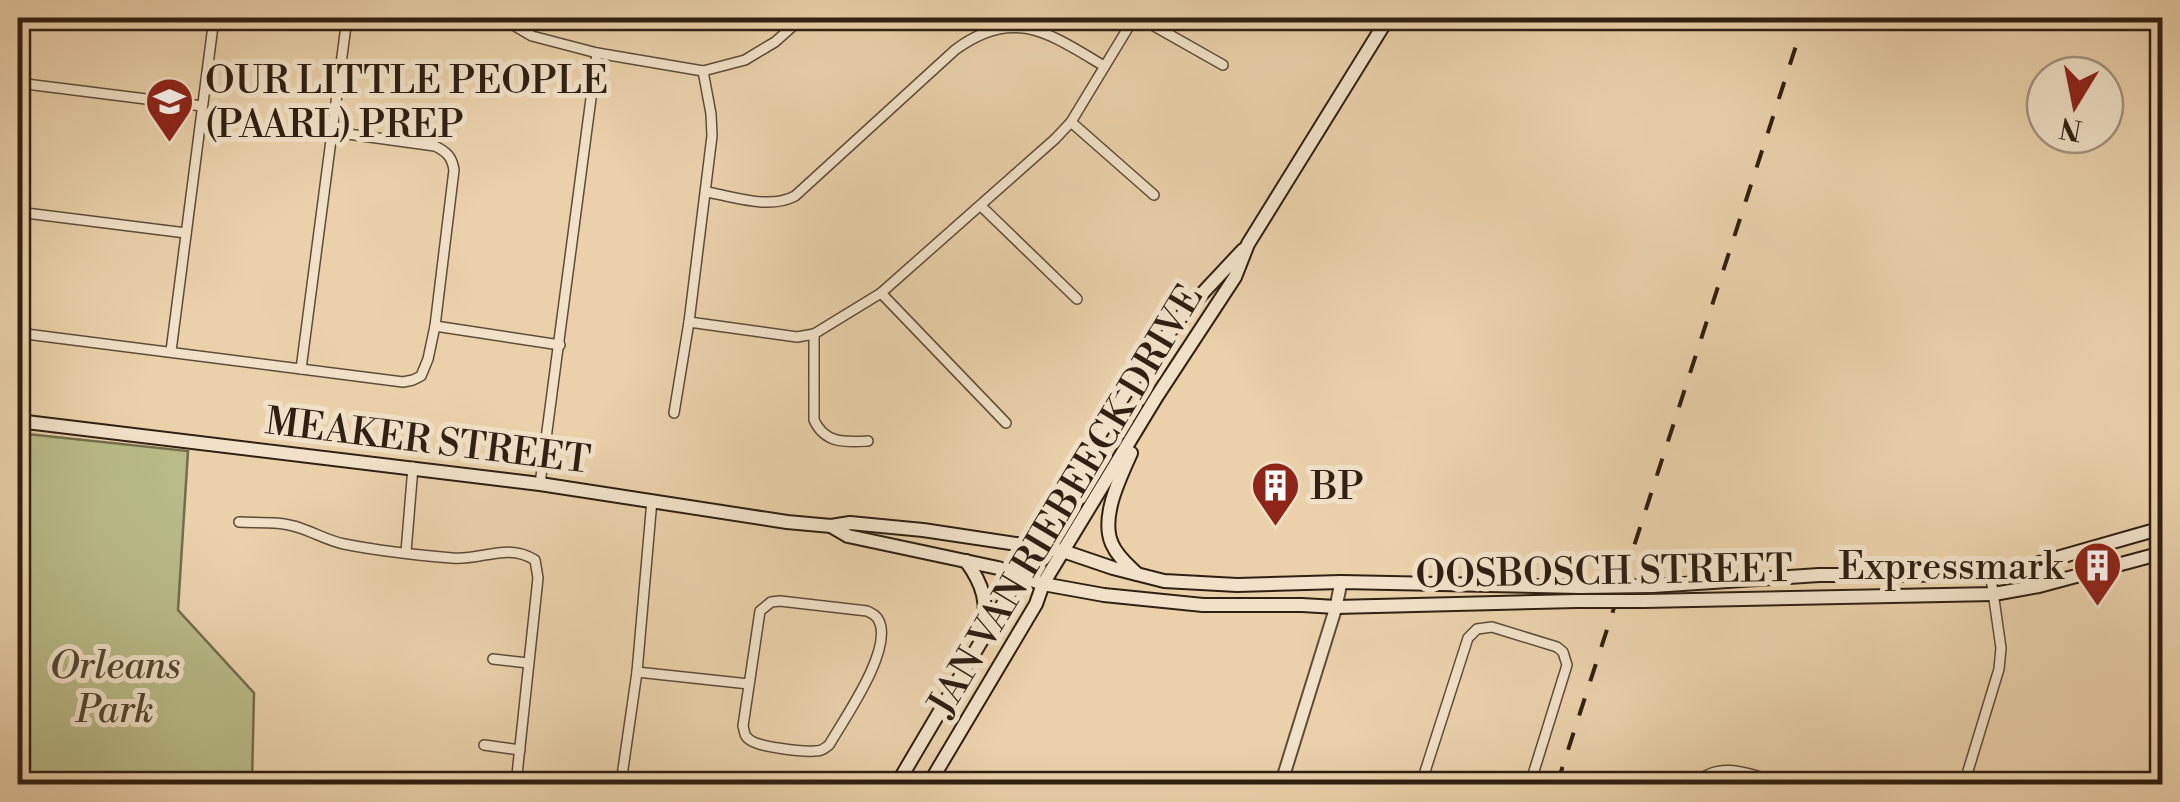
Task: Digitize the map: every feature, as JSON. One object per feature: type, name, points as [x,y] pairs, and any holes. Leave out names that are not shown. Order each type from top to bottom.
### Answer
[{"type":"main road","name":"JAN VAN RIEBEECK DRIVE","points":[[929,784],[1036,604],[1043,584],[1157,396],[1235,277],[1248,244],[1388,18]]},
{"type":"main road","name":"JAN VAN RIEBEECK DRIVE","points":[[897,784],[1136,376],[1184,313],[1248,244]]},
{"type":"main road","points":[[1138,574],[1112,544],[1108,520],[1128,458],[1157,396]]},
{"type":"main road","name":"MEAKER STREET","points":[[18,420],[413,467],[787,522],[924,530],[1063,551]]},
{"type":"main road","name":"MEAKER STREET","points":[[831,526],[848,536],[998,568],[1043,584]]},
{"type":"main road","name":"OOSBOSCH STREET","points":[[1043,584],[1187,604],[1336,607],[1578,594],[1819,575],[2018,569],[2162,528]]},
{"type":"main road","name":"OOSBOSCH STREET","points":[[1063,551],[1164,581],[1237,585],[1341,582],[1644,600],[1994,594],[2162,553]]},
{"type":"main road","points":[[966,561],[979,578],[986,600],[985,635]]},
{"type":"street","points":[[171,351],[214,18]]},
{"type":"street","points":[[301,368],[347,18]]},
{"type":"street","points":[[508,18],[532,36],[597,53],[703,71],[746,60],[802,18]]},
{"type":"street","points":[[689,322],[797,337],[814,334],[881,294],[1055,140],[1071,122],[1137,18],[1223,65]]},
{"type":"street","points":[[706,192],[772,203],[795,196],[955,50],[994,30],[1037,30],[1104,66]]},
{"type":"street","points":[[540,484],[597,53]]},
{"type":"street","points":[[674,413],[712,125],[703,71]]},
{"type":"street","points":[[18,84],[202,106]]},
{"type":"street","points":[[1071,122],[1154,195]]},
{"type":"street","points":[[18,333],[403,382],[421,376],[435,326],[454,170],[452,160],[446,151],[435,146],[333,132]]},
{"type":"street","points":[[981,206],[1077,299]]},
{"type":"street","points":[[18,212],[186,233]]},
{"type":"street","points":[[881,294],[1006,423]]},
{"type":"street","points":[[435,326],[560,344]]},
{"type":"street","points":[[814,334],[814,420],[819,430],[836,441],[868,441]]},
{"type":"street","points":[[406,552],[413,467]]},
{"type":"street","points":[[623,784],[652,500]]},
{"type":"street","points":[[239,522],[282,524],[345,544],[406,552],[471,558],[497,551],[534,560],[538,578],[516,784]]},
{"type":"street","points":[[1964,784],[1999,669],[2001,648],[1990,570]]},
{"type":"street","points":[[1281,784],[1341,582]]},
{"type":"street","points":[[780,601],[867,611],[880,622],[882,631],[874,668],[823,750],[804,751],[750,741],[743,726],[748,684],[764,605],[780,601]]},
{"type":"street","points":[[1421,784],[1468,638],[1476,629],[1492,627],[1557,647],[1567,665],[1530,784]]},
{"type":"street","points":[[493,658],[528,663]]},
{"type":"street","points":[[637,672],[748,684]]},
{"type":"street","points":[[484,745],[520,750]]},
{"type":"street","points":[[1696,784],[1714,771],[1727,770],[1782,784]]},
{"type":"green space","name":"Orleans Park","points":[[18,433],[188,451],[178,610],[254,693],[252,784],[18,784]]},
{"type":"railway","points":[[1557,784],[1805,18]]},
{"type":"place","name":"OUR LITTLE PEOPLE (PAARL) PREP","points":[[170,144]]},
{"type":"place","name":"BP","points":[[1276,528]]},
{"type":"place","name":"Expressmark","points":[[2098,608]]}]
